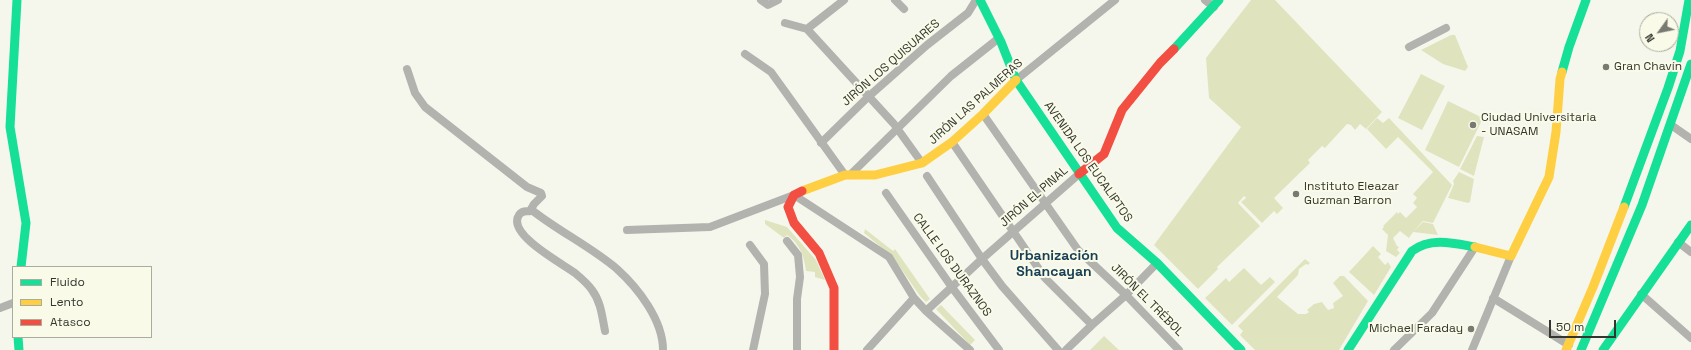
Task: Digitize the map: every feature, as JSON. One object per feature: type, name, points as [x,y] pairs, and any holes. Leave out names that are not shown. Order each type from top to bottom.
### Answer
[{"type":"main road","points":[[17,0],[10,127],[26,223],[22,266]]},
{"type":"main road","name":"AVENIDA LOS EUCALIPTOS","points":[[980,0],[999,38],[1016,80],[1079,174],[1118,228],[1157,263],[1241,350]]},
{"type":"main road","points":[[1348,350],[1412,251],[1422,244],[1437,242],[1475,247],[1511,256],[1549,177],[1556,132],[1560,79],[1569,47],[1586,0]]},
{"type":"main road","points":[[1568,347],[1633,184],[1668,88],[1680,51],[1689,0]]},
{"type":"main road","name":"JIRÓN EL PINAL","points":[[1079,174],[1104,154],[1122,110],[1160,63],[1217,4]]},
{"type":"main road","points":[[1581,349],[1642,205],[1691,64]]},
{"type":"main road","name":"JIRÓN LAS PALMERAS","points":[[794,195],[809,188],[848,175],[875,175],[922,163],[952,142],[983,114],[1016,80]]},
{"type":"main road","points":[[794,195],[788,207],[794,223],[819,252],[834,288],[837,348]]},
{"type":"main road","points":[[1603,350],[1691,225]]},
{"type":"main road","points":[[18,338],[19,350]]},
{"type":"street","points":[[761,0],[768,4],[778,0]]},
{"type":"street","points":[[807,30],[844,0]]},
{"type":"street","points":[[894,0],[904,9]]},
{"type":"street","name":"JIRÓN LOS QUISUARES","points":[[821,144],[868,97],[927,45],[968,13],[976,0]]},
{"type":"street","name":"JIRÓN LAS PALMERAS","points":[[1016,80],[1115,0]]},
{"type":"street","points":[[1205,0],[1217,4]]},
{"type":"street","points":[[785,23],[807,30],[898,129],[922,163]]},
{"type":"street","points":[[1409,47],[1446,28]]},
{"type":"street","points":[[745,54],[771,72],[821,144],[848,175],[898,129],[951,76],[999,38]]},
{"type":"street","points":[[407,69],[416,94],[425,107],[526,186],[541,193],[542,196],[534,204],[530,211]]},
{"type":"street","name":"JIRÓN EL TRÉBOL","points":[[983,114],[1046,202],[1078,250],[1126,295],[1179,350]]},
{"type":"street","points":[[1671,125],[1691,139]]},
{"type":"street","points":[[952,142],[1012,232],[1045,278],[1092,325]]},
{"type":"street","name":"JIRÓN EL PINAL","points":[[926,311],[951,286],[1079,174]]},
{"type":"street","points":[[926,176],[1002,286],[1058,350]]},
{"type":"street","name":"CALLE LOS DURAZNOS","points":[[886,193],[951,286],[999,350]]},
{"type":"street","points":[[794,195],[889,257],[914,298],[926,311],[970,350]]},
{"type":"street","name":"JIRÓN LAS PALMERAS","points":[[627,230],[710,227],[794,195]]},
{"type":"street","points":[[605,331],[600,302],[588,285],[574,272],[527,240],[518,222],[518,216],[523,211],[533,212],[616,269],[644,301],[656,320],[662,338],[663,350]]},
{"type":"street","points":[[787,241],[798,255],[800,277],[797,299],[797,350]]},
{"type":"street","points":[[1678,242],[1691,252]]},
{"type":"street","points":[[750,245],[764,264],[765,294],[754,350]]},
{"type":"street","points":[[1394,350],[1432,313],[1475,247]]},
{"type":"street","points":[[1472,350],[1511,256]]},
{"type":"street","points":[[1066,350],[1126,295],[1157,263]]},
{"type":"street","points":[[1641,294],[1690,334]]},
{"type":"street","points":[[867,350],[914,298]]},
{"type":"street","points":[[1493,298],[1568,347]]},
{"type":"street","points":[[0,308],[12,303]]},
{"type":"street","points":[[958,350],[962,342]]},
{"type":"green space","points":[[1251,0],[1275,0],[1382,112],[1366,129],[1360,124],[1355,130],[1351,125],[1347,124],[1325,148],[1322,146],[1308,160],[1310,163],[1274,198],[1283,208],[1277,214],[1274,211],[1262,223],[1241,202],[1246,198],[1244,196],[1238,203],[1260,226],[1217,267],[1218,269],[1198,289],[1154,245],[1241,127],[1209,98],[1206,58]]},
{"type":"green space","points":[[1451,35],[1455,35],[1468,67],[1465,71],[1443,64],[1421,50]]},
{"type":"green space","points":[[1421,74],[1445,86],[1422,130],[1398,118]]},
{"type":"green space","points":[[1448,101],[1483,118],[1459,167],[1425,150]]},
{"type":"green space","points":[[1377,118],[1383,123],[1389,118],[1452,185],[1433,223],[1423,221],[1409,238],[1400,231],[1393,238],[1399,247],[1397,250],[1400,253],[1396,257],[1386,251],[1388,235],[1382,229],[1384,227],[1383,226],[1397,212],[1398,214],[1400,212],[1406,218],[1417,207],[1413,203],[1417,198],[1413,194],[1433,172],[1398,137],[1386,149],[1367,129]]},
{"type":"green space","points":[[1477,136],[1484,137],[1474,176],[1460,169]]},
{"type":"green space","points":[[1459,172],[1474,179],[1470,202],[1468,203],[1448,198],[1454,184],[1453,181]]},
{"type":"green space","points":[[765,220],[787,227],[816,260],[825,280],[815,277],[815,272],[806,271],[803,255],[795,242],[787,235],[784,238],[765,224]]},
{"type":"green space","points":[[1423,222],[1433,224],[1438,235],[1413,232]]},
{"type":"green space","points":[[865,229],[893,251],[895,249],[930,299],[926,302],[920,296],[893,257],[864,233]]},
{"type":"green space","points":[[1373,246],[1381,254],[1378,257],[1385,265],[1388,262],[1391,267],[1374,295],[1349,272]]},
{"type":"green space","points":[[1305,259],[1310,263],[1299,269],[1298,275],[1277,297],[1298,314],[1306,314],[1309,312],[1307,310],[1314,304],[1322,302],[1328,310],[1334,308],[1333,303],[1343,296],[1333,283],[1340,276],[1344,276],[1368,301],[1339,350],[1255,350],[1240,335],[1243,331],[1238,326]]},
{"type":"green space","points":[[1244,268],[1261,285],[1270,277],[1275,282],[1232,325],[1205,298],[1226,278],[1229,282]]},
{"type":"green space","points":[[941,305],[975,340],[970,345],[936,309]]},
{"type":"green space","points":[[1104,336],[1119,350],[1090,350]]},
{"type":"traffic: fast","points":[[17,0],[10,127],[26,223],[21,266]]},
{"type":"traffic: fast","points":[[980,0],[1001,42],[1016,80],[1117,228],[1157,263],[1241,350]]},
{"type":"traffic: fast","points":[[1174,49],[1219,0]]},
{"type":"traffic: fast","points":[[1562,72],[1569,47],[1586,0]]},
{"type":"traffic: fast","points":[[1624,207],[1668,88],[1680,51],[1689,0]]},
{"type":"traffic: fast","points":[[1581,350],[1642,205],[1691,64]]},
{"type":"traffic: fast","points":[[1603,350],[1691,225]]},
{"type":"traffic: fast","points":[[1348,350],[1412,251],[1427,244],[1442,242],[1475,247]]},
{"type":"traffic: fast","points":[[18,338],[19,350]]},
{"type":"traffic: slow","points":[[1475,247],[1511,256],[1549,177],[1556,132],[1560,79],[1562,72]]},
{"type":"traffic: slow","points":[[802,191],[845,175],[875,175],[922,163],[952,142],[983,114],[1016,80]]},
{"type":"traffic: slow","points":[[1566,350],[1593,287],[1624,207]]},
{"type":"traffic: jam","points":[[1079,174],[1104,154],[1122,110],[1160,63],[1174,49]]},
{"type":"traffic: jam","points":[[802,191],[794,195],[788,207],[794,223],[819,253],[834,288],[834,350]]},
{"type":"place","name":"Gran Chavín","points":[[1606,67]]},
{"type":"place","name":"Ciudad Universitaria - UNASAM","points":[[1473,125]]},
{"type":"place","name":"Instituto Eleazar Guzman Barron","points":[[1296,194]]},
{"type":"place","name":"Michael Faraday","points":[[1471,329]]},
{"type":"district","name":"Urbanización Shancayan","points":[[1054,264]]}]
